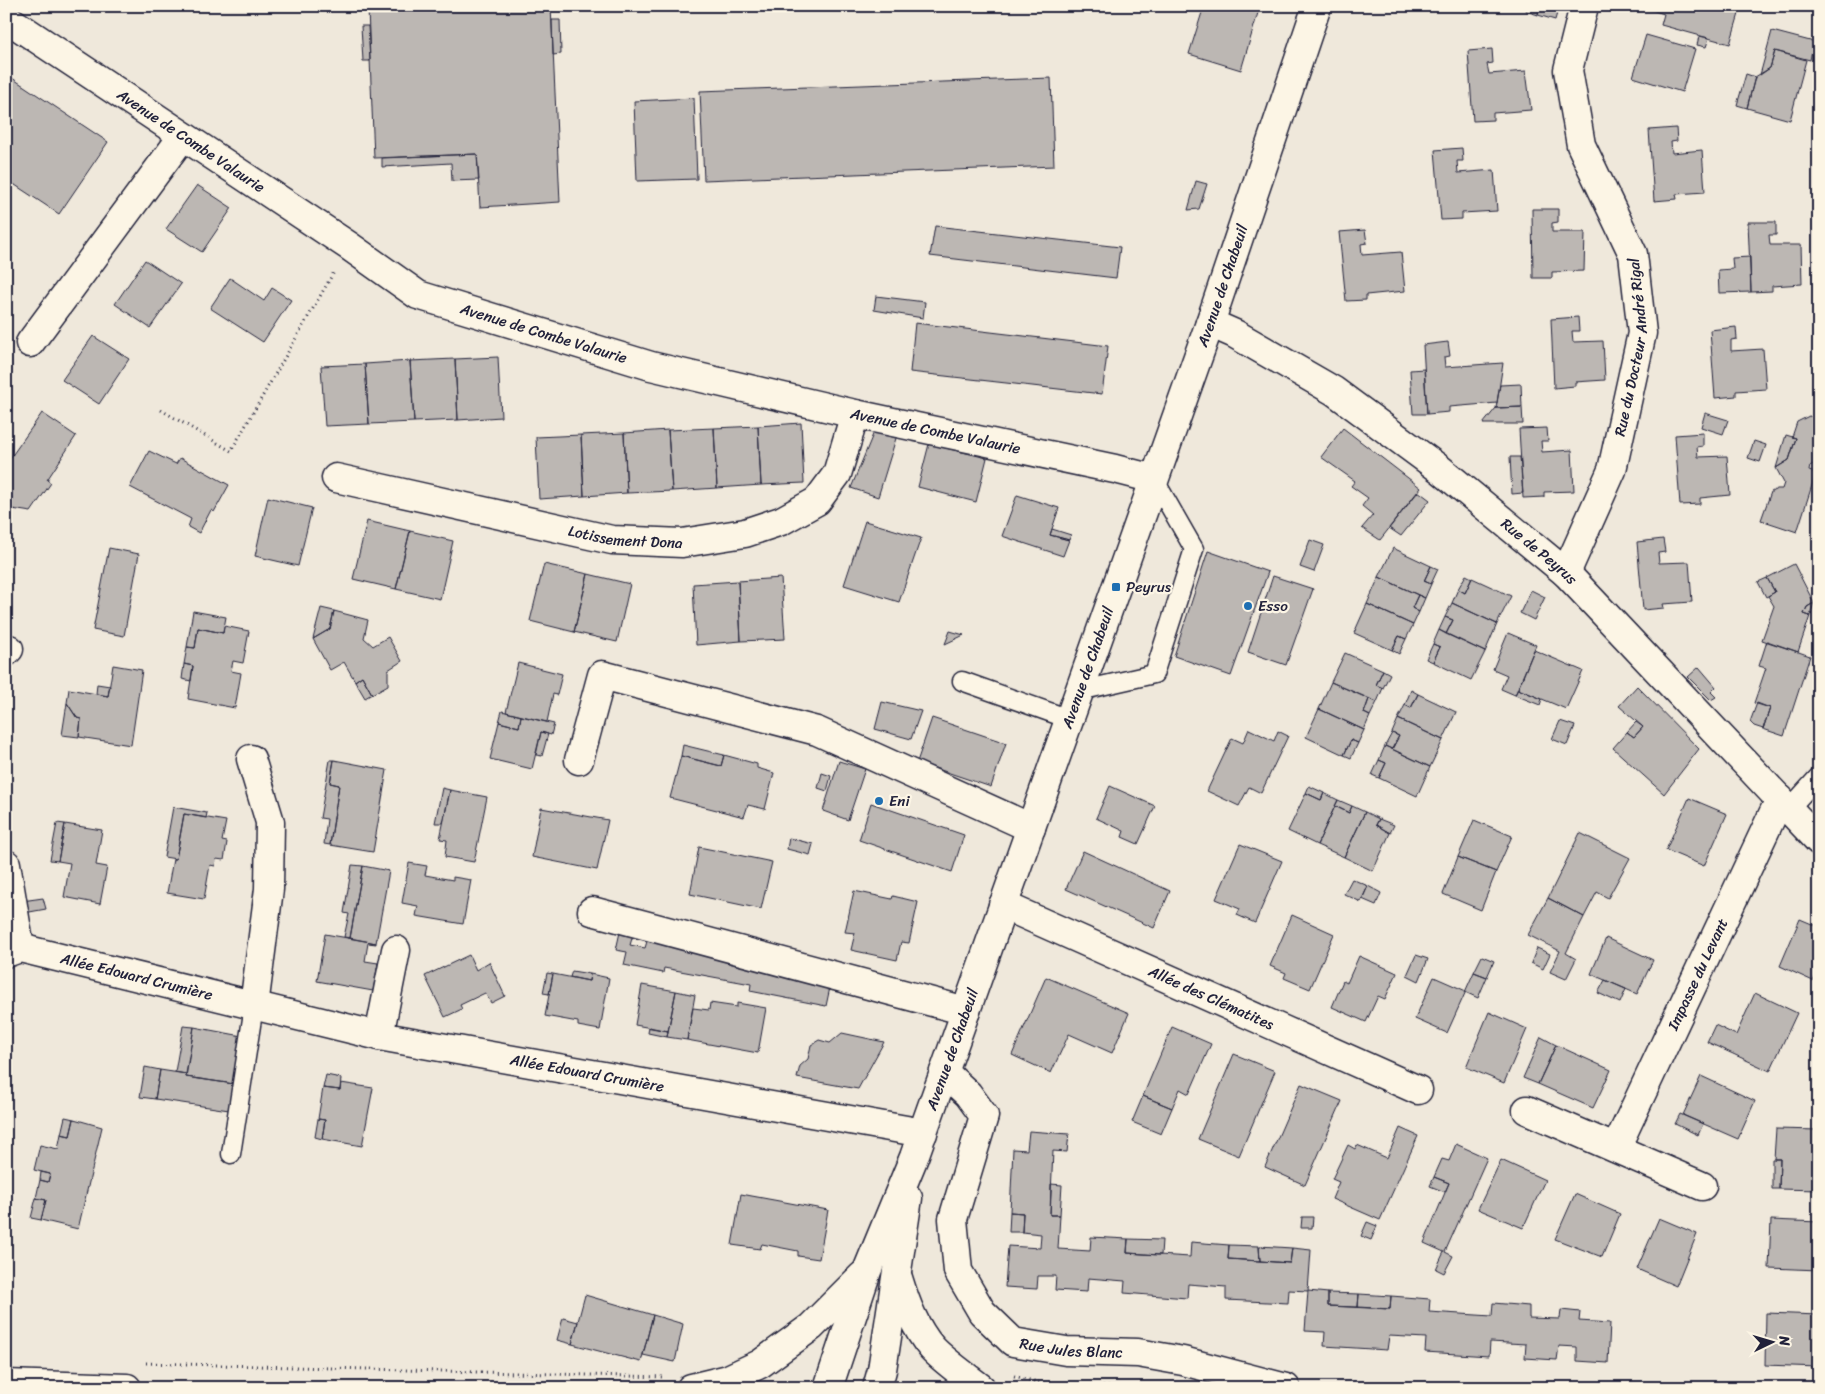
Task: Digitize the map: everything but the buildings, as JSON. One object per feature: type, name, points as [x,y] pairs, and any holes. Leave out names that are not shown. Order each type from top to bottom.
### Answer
[{"type":"street","name":"Avenue de Chabeuil","points":[[831,1379],[867,1271],[919,1145],[1210,323],[1317,6]]},
{"type":"street","name":"Rue du Docteur André Rigal","points":[[1566,573],[1612,470],[1642,333],[1633,254],[1581,145],[1568,70],[1584,6]]},
{"type":"street","name":"Avenue de Combe Valaurie","points":[[6,18],[349,246],[418,295],[651,366],[855,414],[1105,466],[1154,479]]},
{"type":"street","points":[[30,343],[183,136]]},
{"type":"street","name":"Rue de Peyrus","points":[[1210,323],[1235,334],[1334,391],[1441,470],[1566,573],[1819,841]]},
{"type":"street","name":"Lotissement Dona","points":[[336,478],[612,540],[682,543],[745,533],[781,521],[817,501],[838,474],[855,414]]},
{"type":"street","points":[[579,760],[602,675],[817,731],[1030,828]]},
{"type":"street","points":[[251,759],[270,822],[268,889],[254,1006]]},
{"type":"street","name":"Impasse du Levant","points":[[1616,1148],[1784,804]]},
{"type":"street","name":"Allée Edouard Crumière","points":[[6,864],[13,951],[379,1036],[919,1145]]},
{"type":"street","name":"Allée des Clématites","points":[[1003,905],[1418,1090]]},
{"type":"street","points":[[592,911],[966,1011]]},
{"type":"street","points":[[379,1036],[396,950]]},
{"type":"street","name":"Rue Jules Blanc","points":[[944,1072],[968,1094],[984,1116],[953,1219],[958,1271],[982,1312],[1013,1342],[1066,1351],[1138,1353],[1183,1361],[1286,1388]]},
{"type":"street","points":[[1527,1110],[1702,1186]]},
{"type":"street","name":"Avenue de Chabeuil","points":[[879,1379],[919,1145]]},
{"type":"street","name":"Avenue de Chabeuil","points":[[680,1382],[728,1379],[760,1364],[811,1327],[867,1271]]},
{"type":"street","points":[[897,1275],[907,1308],[921,1333],[934,1350],[981,1388]]},
{"type":"street","points":[[6,1384],[127,1388]]},
{"type":"lane","points":[[1079,691],[1154,674],[1194,549],[1154,479]]},
{"type":"lane","points":[[962,681],[1069,719]]},
{"type":"lane","points":[[1784,804],[1819,776]]},
{"type":"lane","points":[[231,1154],[254,1006]]},
{"type":"path","points":[[161,410],[231,451],[349,246]]},
{"type":"path","points":[[144,1364],[680,1382]]},
{"type":"place","name":"Peyrus","points":[[1116,587]]},
{"type":"place","name":"Esso","points":[[1248,606]]},
{"type":"place","name":"Eni","points":[[879,801]]}]
